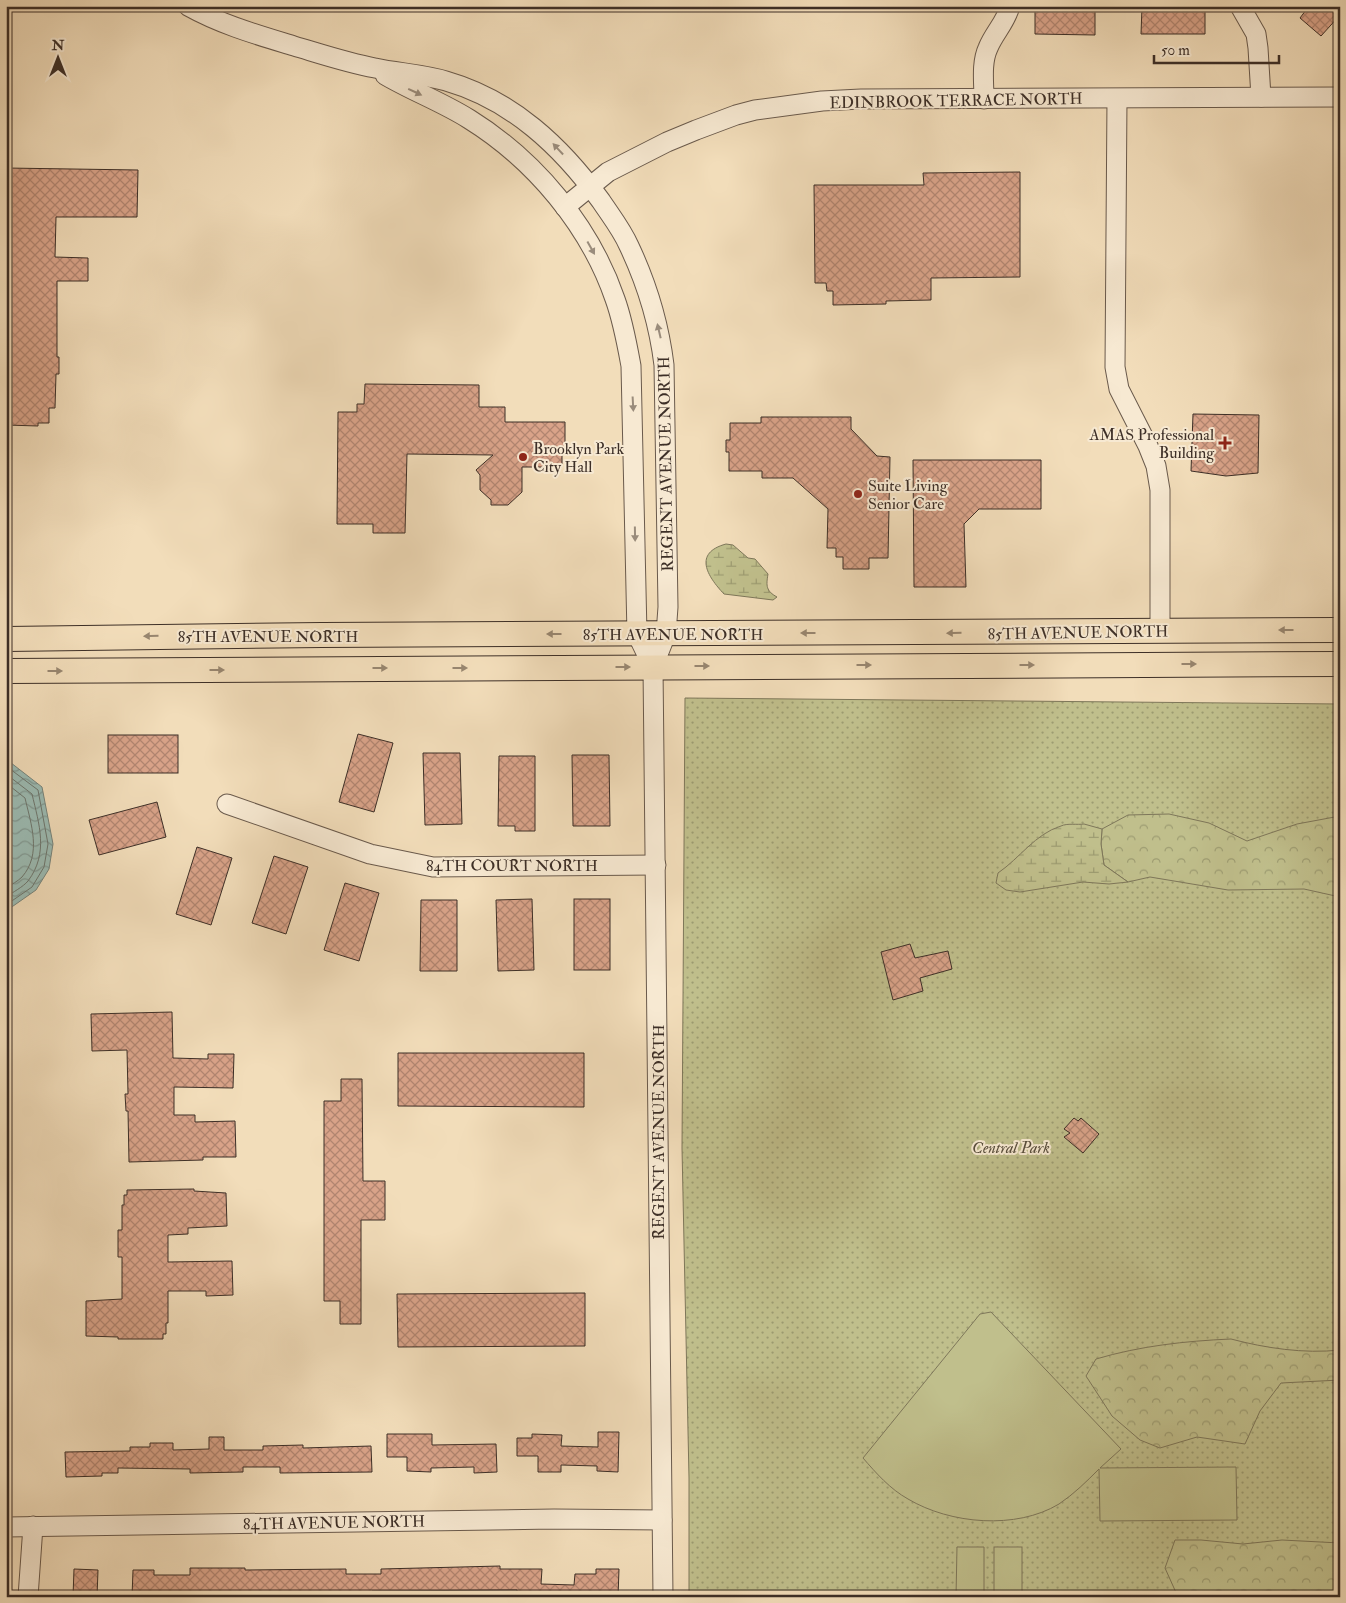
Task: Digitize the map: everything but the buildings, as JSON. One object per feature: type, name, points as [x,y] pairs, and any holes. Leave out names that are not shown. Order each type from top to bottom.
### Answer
[{"type":"main road","name":"85TH AVENUE NORTH","points":[[6,639],[293,635],[1340,630]]},
{"type":"main road","name":"85TH AVENUE NORTH","points":[[6,671],[653,666],[1340,664]]},
{"type":"street","points":[[188,6],[239,30],[373,68],[446,81],[478,94],[507,108],[531,124],[550,140],[590,186]]},
{"type":"street","points":[[984,99],[984,62],[987,50],[1004,21],[1010,6]]},
{"type":"street","points":[[1240,6],[1256,34],[1261,98]]},
{"type":"street","points":[[373,68],[412,90],[446,105],[498,139],[526,164],[565,207]]},
{"type":"street","name":"EDINBROOK TERRACE NORTH","points":[[565,207],[608,172],[667,142],[736,115],[755,110],[822,101],[860,99],[1340,97]]},
{"type":"street","points":[[1117,98],[1115,367],[1119,389],[1156,466],[1160,490],[1160,631]]},
{"type":"street","name":"REGENT AVENUE NORTH","points":[[590,186],[629,245],[650,300],[661,341],[666,411],[668,607],[666,634],[653,666],[663,1597]]},
{"type":"street","name":"REGENT AVENUE NORTH","points":[[565,207],[579,227],[604,272],[616,300],[631,366],[637,634],[653,666]]},
{"type":"street","name":"84TH COURT NORTH","points":[[228,804],[370,854],[433,867],[656,865]]},
{"type":"street","name":"84TH AVENUE NORTH","points":[[6,1527],[554,1519],[662,1520]]},
{"type":"street","points":[[28,1597],[32,1526]]},
{"type":"green space","points":[[726,544],[733,545],[748,558],[755,559],[768,574],[768,588],[777,597],[773,600],[724,594],[708,573],[706,559],[709,553]]},
{"type":"green space","name":"Central Park","points":[[685,698],[1340,704],[1340,1597],[689,1597],[689,1478],[682,1148]]},
{"type":"green space","points":[[1169,814],[1209,823],[1247,841],[1297,824],[1340,816],[1340,897],[1304,889],[1228,890],[1150,877],[1128,882],[1104,865],[1101,844],[1102,829],[1128,815]]},
{"type":"green space","points":[[1084,824],[1102,829],[1101,844],[1104,865],[1128,882],[1109,884],[1083,882],[1020,892],[1006,890],[996,883],[998,873],[1035,840],[1063,825]]},
{"type":"green space","points":[[991,1312],[1121,1449],[1100,1468],[1236,1467],[1237,1520],[1100,1521],[1099,1469],[1075,1492],[1059,1504],[1023,1518],[1003,1520],[983,1521],[943,1514],[908,1499],[889,1486],[863,1458],[980,1314]]},
{"type":"green space","points":[[1231,1339],[1285,1349],[1340,1350],[1340,1380],[1281,1383],[1260,1411],[1245,1444],[1197,1437],[1160,1448],[1140,1440],[1112,1416],[1086,1376],[1096,1359],[1113,1354],[1163,1345]]},
{"type":"green space","points":[[1175,1540],[1201,1540],[1243,1544],[1282,1540],[1340,1543],[1340,1591],[1318,1597],[1178,1597],[1165,1568]]},
{"type":"green space","points":[[957,1547],[984,1547],[984,1597],[956,1597]]},
{"type":"green space","points":[[994,1547],[1022,1547],[1022,1597],[994,1597]]},
{"type":"water","points":[[6,759],[42,787],[53,844],[49,869],[36,890],[6,911]]},
{"type":"place","name":"AMAS Professional Building","points":[[1225,443]]},
{"type":"place","name":"Brooklyn Park City Hall","points":[[523,457]]},
{"type":"place","name":"Suite Living Senior Care","points":[[858,494]]}]
